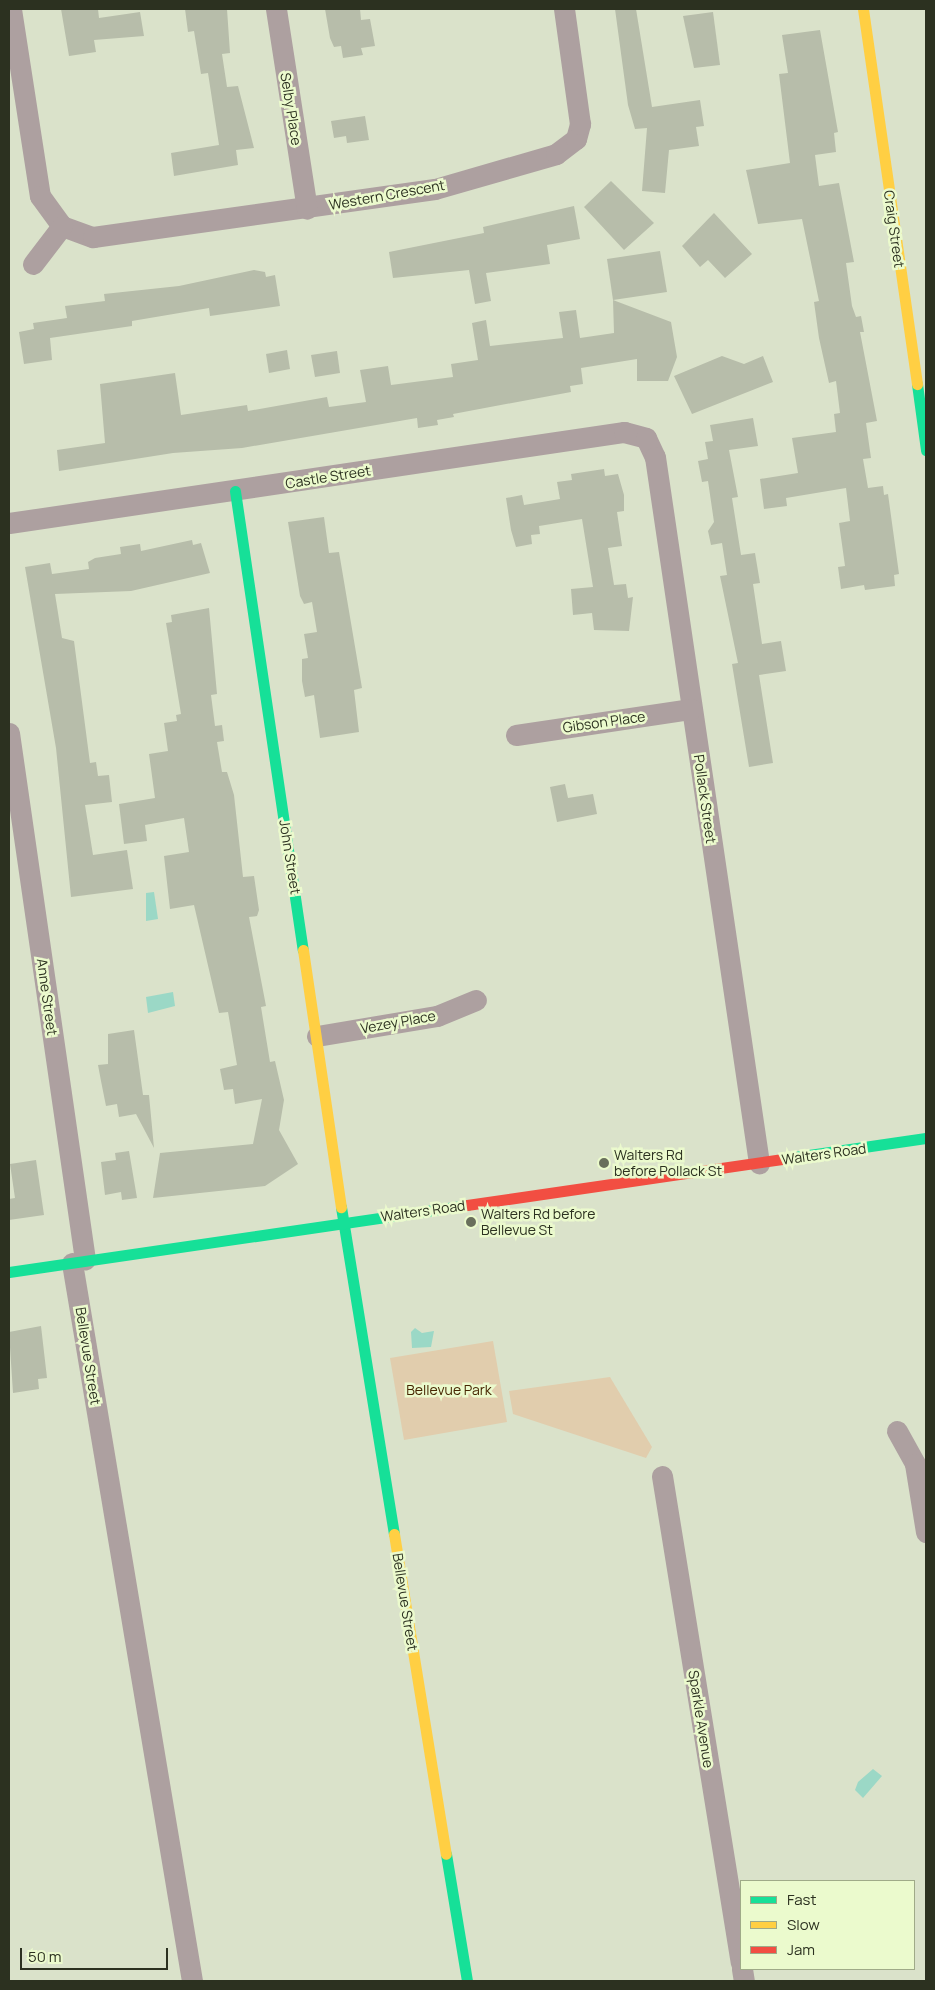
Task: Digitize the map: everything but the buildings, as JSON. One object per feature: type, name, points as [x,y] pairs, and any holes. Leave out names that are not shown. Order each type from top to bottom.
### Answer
[{"type":"street","name":"Western Crescent","points":[[11,9],[37,186],[44,206],[62,226],[80,234],[107,236],[307,209],[435,189],[556,154],[571,144],[579,132],[580,117],[564,9]]},
{"type":"street","name":"Selby Place","points":[[276,9],[307,209]]},
{"type":"street","name":"Craig Street","points":[[862,9],[926,450]]},
{"type":"street","points":[[33,264],[62,226]]},
{"type":"street","name":"Castle Street","points":[[9,523],[624,432],[646,438]]},
{"type":"street","name":"Pollack Street","points":[[646,438],[656,457],[691,708],[759,1163]]},
{"type":"street","name":"John Street","points":[[235,491],[343,1222]]},
{"type":"street","name":"Gibson Place","points":[[516,734],[691,708]]},
{"type":"street","name":"Anne Street","points":[[9,733],[78,1262]]},
{"type":"street","name":"Vezey Place","points":[[317,1036],[437,1016],[476,1000]]},
{"type":"street","name":"Walters Road","points":[[9,1272],[926,1138]]},
{"type":"street","name":"Bellevue Street","points":[[343,1222],[467,1981]]},
{"type":"street","name":"Bellevue Street","points":[[78,1262],[192,1981]]},
{"type":"street","points":[[896,1431],[916,1464],[926,1532]]},
{"type":"street","name":"Sparkle Avenue","points":[[662,1476],[740,1957]]},
{"type":"green space","name":"Bellevue Park","points":[[493,1341],[507,1422],[404,1440],[390,1358]]},
{"type":"green space","points":[[610,1377],[652,1447],[646,1458],[513,1414],[509,1391]]},
{"type":"water","points":[[154,892],[158,919],[146,921],[146,893]]},
{"type":"water","points":[[173,992],[175,1006],[148,1013],[146,997]]},
{"type":"water","points":[[415,1328],[422,1333],[434,1331],[431,1347],[412,1348],[411,1332]]},
{"type":"water","points":[[873,1769],[882,1776],[863,1798],[855,1790],[858,1782]]},
{"type":"traffic: fast","points":[[917,384],[926,450]]},
{"type":"traffic: fast","points":[[235,491],[303,950]]},
{"type":"traffic: fast","points":[[795,1157],[926,1138]]},
{"type":"traffic: fast","points":[[9,1272],[467,1205]]},
{"type":"traffic: fast","points":[[341,1207],[394,1534]]},
{"type":"traffic: fast","points":[[446,1854],[467,1981]]},
{"type":"traffic: slow","points":[[863,9],[917,384]]},
{"type":"traffic: slow","points":[[303,950],[341,1207]]},
{"type":"traffic: slow","points":[[394,1534],[446,1854]]},
{"type":"traffic: jam","points":[[467,1205],[795,1157]]},
{"type":"place","name":"Walters Rd before Pollack St","points":[[604,1163]]},
{"type":"place","name":"Walters Rd before Bellevue St","points":[[471,1222]]}]
